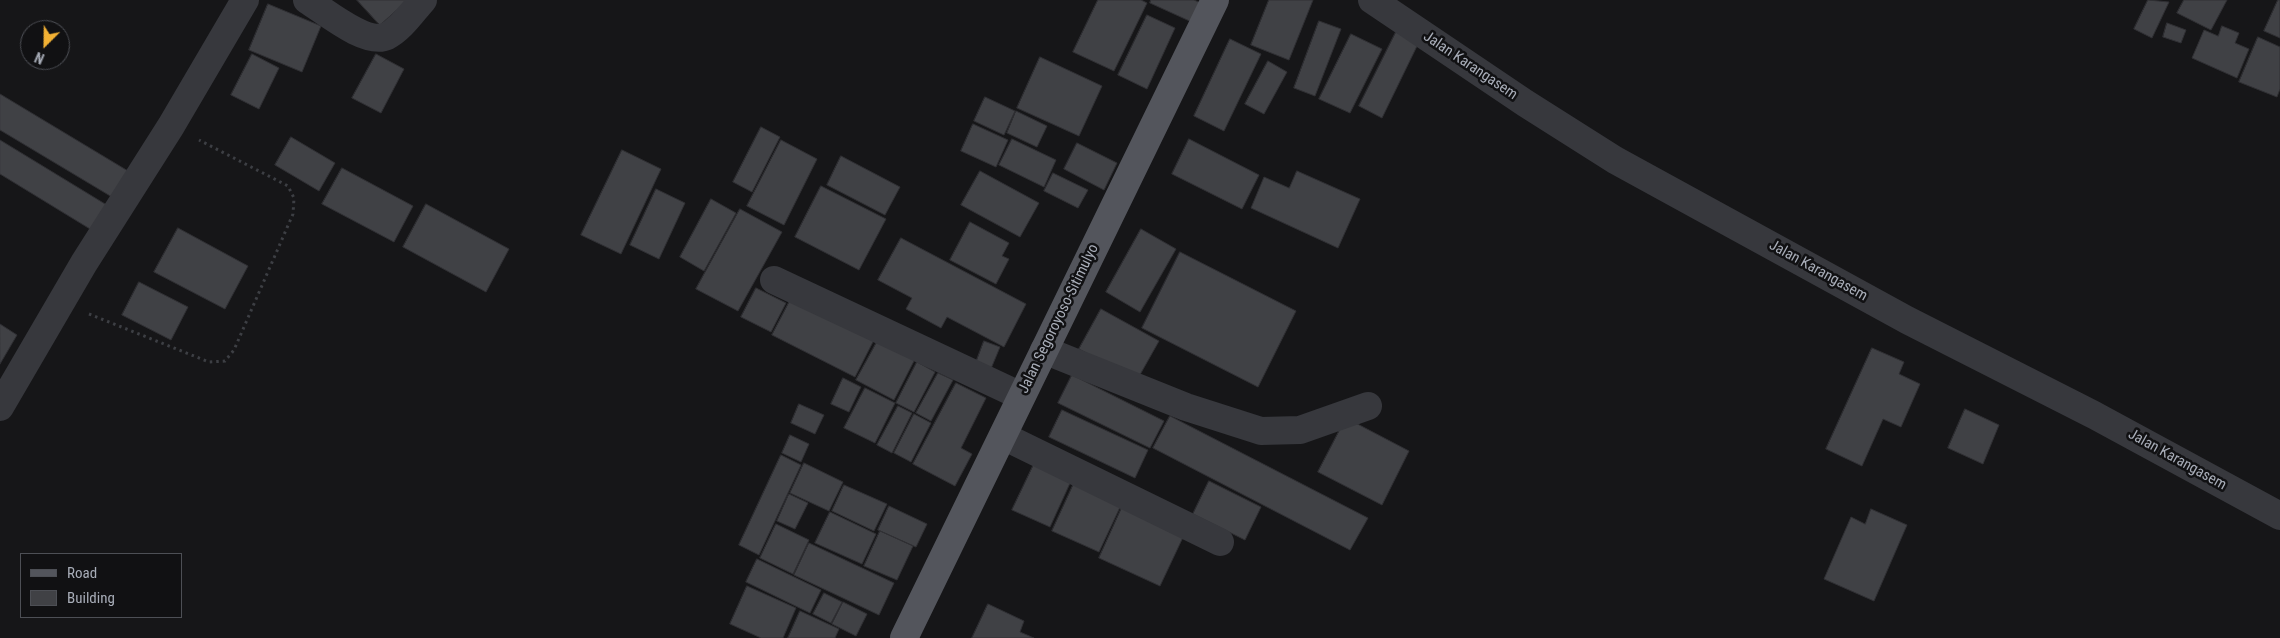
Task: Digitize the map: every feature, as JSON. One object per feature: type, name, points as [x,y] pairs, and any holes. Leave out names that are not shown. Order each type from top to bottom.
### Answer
[{"type":"main road","name":"Jalan Segoroyoso-Sitimulyo","points":[[904,638],[1215,0]]},
{"type":"street","points":[[0,407],[84,263],[171,126],[245,0]]},
{"type":"street","points":[[307,0],[362,35],[375,39],[387,36],[398,28],[423,0]]},
{"type":"street","name":"Jalan Karangasem","points":[[1372,0],[1525,103],[1615,160],[1907,320],[2094,415],[2280,516]]},
{"type":"street","points":[[774,280],[1021,396]]},
{"type":"street","points":[[1044,350],[1186,408],[1261,431],[1300,430],[1368,406]]},
{"type":"street","points":[[1003,436],[1220,542]]},
{"type":"path","points":[[62,303],[209,362],[225,361],[234,350],[293,214],[294,198],[288,186],[171,126]]},
{"type":"building","points":[[357,0],[408,0],[380,25]]},
{"type":"building","points":[[1098,0],[1141,0],[1147,3],[1114,71],[1073,52]]},
{"type":"building","points":[[1151,0],[1194,0],[1203,4],[1194,23],[1150,3]]},
{"type":"building","points":[[1269,0],[1313,0],[1289,60],[1251,45]]},
{"type":"building","points":[[2148,0],[2169,2],[2152,38],[2134,29]]},
{"type":"building","points":[[2184,0],[2227,0],[2211,30],[2177,13]]},
{"type":"building","points":[[2278,0],[2280,0],[2280,38],[2264,31]]},
{"type":"building","points":[[268,4],[321,26],[302,72],[249,50]]},
{"type":"building","points":[[1147,15],[1175,28],[1147,89],[1118,75]]},
{"type":"building","points":[[1319,21],[1341,29],[1315,96],[1294,88]]},
{"type":"building","points":[[2167,23],[2186,30],[2181,43],[2163,37]]},
{"type":"building","points":[[2222,26],[2239,33],[2235,43],[2249,49],[2237,78],[2192,58],[2204,30],[2218,36]]},
{"type":"building","points":[[1396,32],[1418,44],[1382,118],[1359,106]]},
{"type":"building","points":[[1351,34],[1382,49],[1350,113],[1319,99]]},
{"type":"building","points":[[2258,37],[2280,47],[2280,89],[2277,97],[2239,82]]},
{"type":"building","points":[[1230,39],[1261,54],[1224,131],[1194,116]]},
{"type":"building","points":[[252,54],[279,68],[259,109],[231,95]]},
{"type":"building","points":[[376,54],[404,69],[381,113],[352,98]]},
{"type":"building","points":[[1040,57],[1102,86],[1079,136],[1017,108]]},
{"type":"building","points":[[1268,61],[1287,72],[1264,114],[1245,104]]},
{"type":"building","points":[[0,94],[133,174],[117,200],[0,130]]},
{"type":"building","points":[[985,97],[1015,111],[1004,135],[974,121]]},
{"type":"building","points":[[1016,111],[1047,126],[1037,147],[1007,133]]},
{"type":"building","points":[[973,124],[1008,140],[996,167],[961,151]]},
{"type":"building","points":[[761,127],[780,137],[752,192],[733,182]]},
{"type":"building","points":[[291,137],[335,163],[319,191],[275,165]]},
{"type":"building","points":[[1012,139],[1056,160],[1044,187],[999,165]]},
{"type":"building","points":[[1189,139],[1259,175],[1242,209],[1172,174]]},
{"type":"building","points":[[0,140],[110,207],[95,232],[0,174]]},
{"type":"building","points":[[781,140],[817,159],[784,225],[747,206]]},
{"type":"building","points":[[1077,143],[1117,163],[1104,190],[1064,169]]},
{"type":"building","points":[[622,150],[661,169],[621,254],[581,235]]},
{"type":"building","points":[[841,156],[900,187],[885,215],[827,185]]},
{"type":"building","points":[[342,168],[413,206],[394,242],[322,204]]},
{"type":"building","points":[[980,171],[1039,203],[1020,237],[961,205]]},
{"type":"building","points":[[1297,171],[1360,199],[1338,248],[1251,208],[1264,177],[1289,188]]},
{"type":"building","points":[[1053,173],[1088,190],[1078,208],[1044,191]]},
{"type":"building","points":[[821,186],[886,219],[859,270],[795,237]]},
{"type":"building","points":[[656,189],[685,203],[659,259],[630,245]]},
{"type":"building","points":[[711,199],[736,213],[704,271],[680,257]]},
{"type":"building","points":[[426,204],[509,249],[486,292],[403,247]]},
{"type":"building","points":[[740,209],[782,232],[738,311],[696,289]]},
{"type":"building","points":[[970,222],[1009,243],[1002,256],[1009,259],[996,284],[950,260]]},
{"type":"building","points":[[178,228],[248,266],[225,309],[154,272]]},
{"type":"building","points":[[1141,229],[1176,249],[1140,312],[1106,292]]},
{"type":"building","points":[[901,238],[1026,304],[1004,347],[947,317],[941,328],[906,309],[912,298],[878,280]]},
{"type":"building","points":[[1180,252],[1296,311],[1258,387],[1142,328]]},
{"type":"building","points":[[139,282],[188,307],[171,340],[122,315]]},
{"type":"building","points":[[756,288],[786,303],[771,332],[741,317]]},
{"type":"building","points":[[795,291],[877,334],[855,377],[772,335]]},
{"type":"building","points":[[1101,309],[1159,341],[1137,380],[1079,349]]},
{"type":"building","points":[[0,324],[17,335],[0,364]]},
{"type":"building","points":[[878,340],[915,359],[894,400],[856,380]]},
{"type":"building","points":[[984,341],[1000,347],[990,371],[975,365]]},
{"type":"building","points":[[1872,348],[1904,362],[1899,374],[1920,384],[1901,427],[1883,419],[1862,466],[1826,449]]},
{"type":"building","points":[[917,362],[935,372],[914,412],[896,403]]},
{"type":"building","points":[[938,373],[953,380],[931,421],[916,413]]},
{"type":"building","points":[[1072,375],[1164,421],[1150,448],[1058,403]]},
{"type":"building","points":[[843,378],[861,387],[849,412],[831,404]]},
{"type":"building","points":[[956,383],[986,398],[961,448],[972,454],[955,486],[913,464]]},
{"type":"building","points":[[865,388],[895,403],[875,443],[844,428]]},
{"type":"building","points":[[799,404],[824,415],[815,434],[791,423]]},
{"type":"building","points":[[898,406],[912,413],[892,453],[877,445]]},
{"type":"building","points":[[1965,409],[1999,425],[1983,464],[1948,448]]},
{"type":"building","points":[[1062,410],[1148,450],[1135,478],[1049,437]]},
{"type":"building","points":[[914,414],[931,423],[911,462],[894,453]]},
{"type":"building","points":[[1170,416],[1368,518],[1350,550],[1153,448]]},
{"type":"building","points":[[1346,418],[1409,451],[1382,505],[1318,472]]},
{"type":"building","points":[[790,435],[809,444],[801,462],[782,453]]},
{"type":"building","points":[[781,455],[801,465],[759,555],[739,545]]},
{"type":"building","points":[[804,463],[843,482],[829,511],[790,493]]},
{"type":"building","points":[[1034,464],[1071,481],[1050,527],[1012,510]]},
{"type":"building","points":[[1075,481],[1122,503],[1099,552],[1052,531]]},
{"type":"building","points":[[1209,481],[1261,507],[1245,540],[1193,514]]},
{"type":"building","points":[[844,485],[887,504],[874,531],[832,511]]},
{"type":"building","points":[[789,494],[808,503],[795,529],[777,521]]},
{"type":"building","points":[[1123,505],[1185,533],[1160,586],[1099,558]]},
{"type":"building","points":[[889,506],[927,524],[916,547],[878,530]]},
{"type":"building","points":[[1871,509],[1907,525],[1874,601],[1824,579],[1851,517],[1865,524]]},
{"type":"building","points":[[830,512],[876,534],[862,564],[815,543]]},
{"type":"building","points":[[776,524],[809,540],[793,574],[760,558]]},
{"type":"building","points":[[880,531],[913,546],[897,580],[864,566]]},
{"type":"building","points":[[809,543],[894,583],[879,615],[794,575]]},
{"type":"building","points":[[757,559],[821,590],[810,613],[746,582]]},
{"type":"building","points":[[747,586],[796,608],[783,638],[761,638],[730,624]]},
{"type":"building","points":[[824,593],[842,602],[831,623],[813,614]]},
{"type":"building","points":[[843,602],[867,614],[856,636],[832,624]]},
{"type":"building","points":[[988,604],[1024,621],[1020,632],[1034,638],[972,638]]},
{"type":"building","points":[[800,611],[839,629],[835,638],[788,638]]}]
